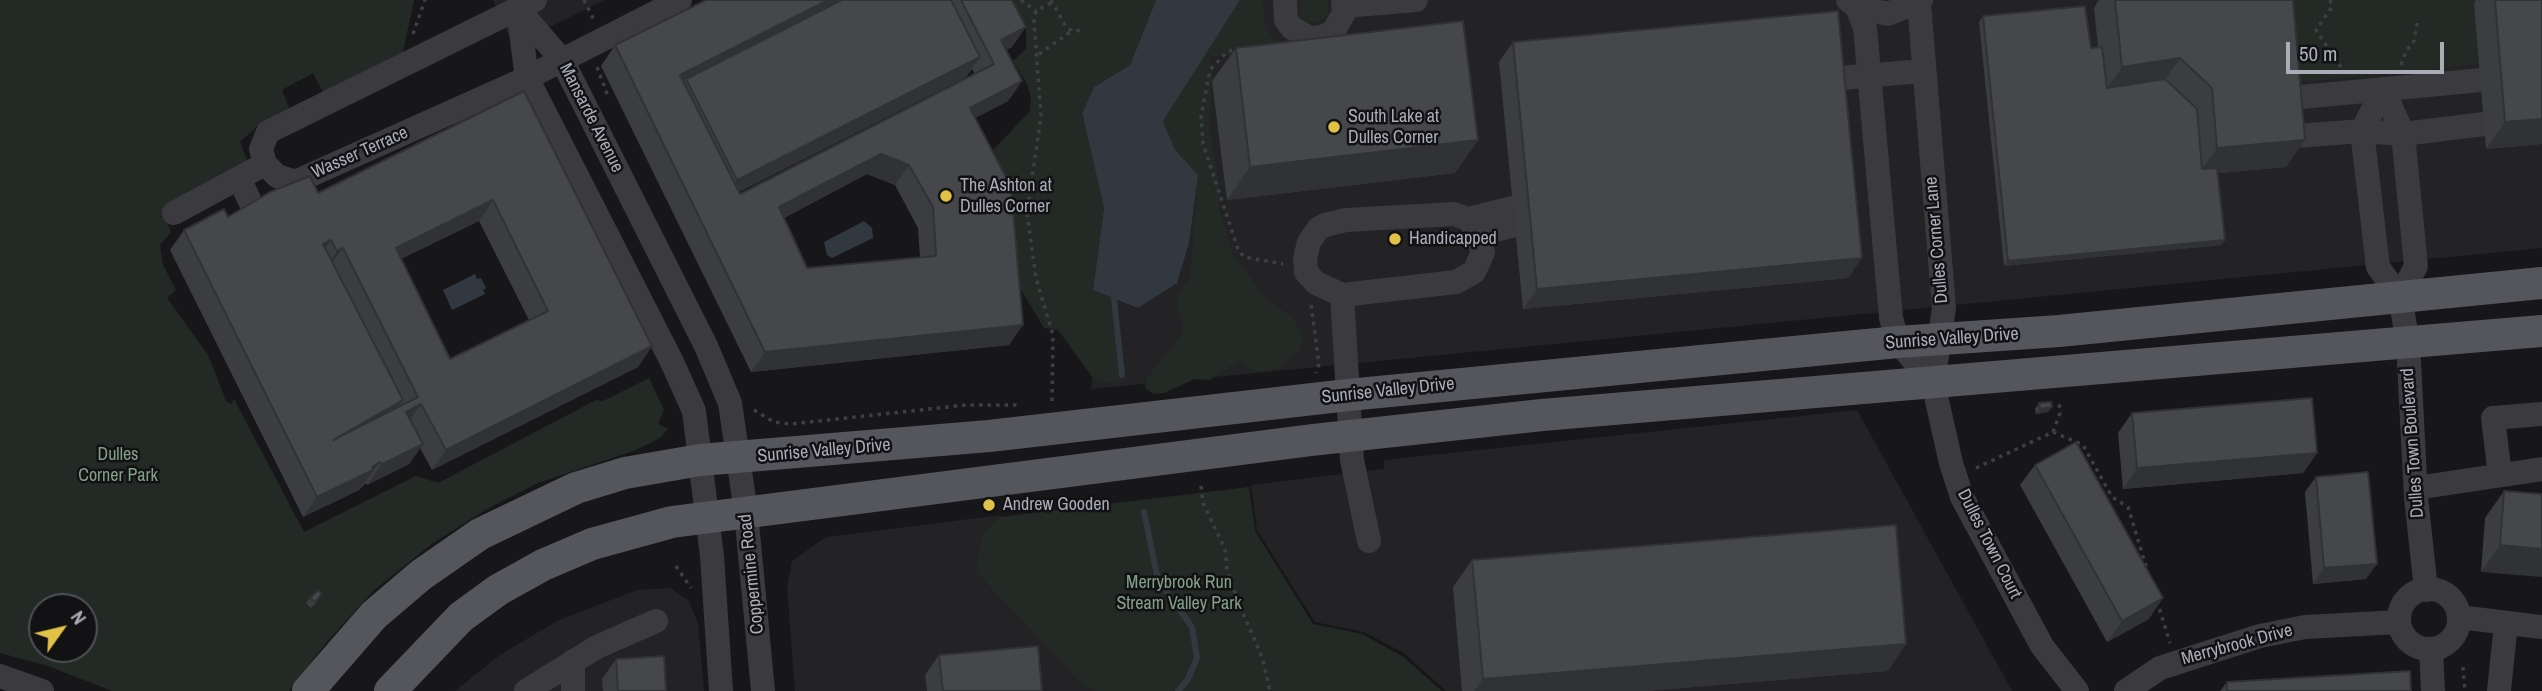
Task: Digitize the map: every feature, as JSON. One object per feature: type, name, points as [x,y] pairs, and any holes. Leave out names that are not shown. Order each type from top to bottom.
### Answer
[{"type":"main road","name":"Sunrise Valley Drive","points":[[308,691],[374,615],[421,575],[480,534],[576,488],[625,472],[700,460],[1016,433],[1348,395],[2542,283]]},
{"type":"main road","points":[[390,691],[461,617],[509,584],[543,565],[622,534],[707,517],[1352,436],[1542,415],[2542,331]]},
{"type":"street","name":"Wasser Terrace","points":[[265,164],[277,176],[295,182],[527,78],[680,0]]},
{"type":"street","points":[[1284,0],[1286,20],[1292,28],[1310,38],[1333,32],[1340,22],[1344,3],[1416,0]]},
{"type":"street","points":[[1852,4],[1888,14],[1920,1]]},
{"type":"street","name":"Dulles Corner Lane","points":[[1920,1],[1922,71],[1944,308],[1933,383]]},
{"type":"street","points":[[174,213],[265,164],[261,149],[268,132],[526,4],[527,78],[672,362],[694,411],[707,517],[721,691]]},
{"type":"street","name":"Mansarde Avenue","points":[[526,4],[562,60],[706,346],[730,404],[738,458]]},
{"type":"street","points":[[1852,4],[1865,28],[1891,318],[1898,342],[1933,383]]},
{"type":"street","points":[[1829,79],[1922,71]]},
{"type":"street","points":[[2280,99],[2481,80]]},
{"type":"street","points":[[2393,88],[2403,134],[2416,266],[2400,298],[2378,267],[2362,131],[2393,88]]},
{"type":"street","points":[[2283,137],[2362,131],[2403,134],[2484,124]]},
{"type":"street","points":[[239,178],[256,212]]},
{"type":"street","points":[[1454,214],[1473,226],[1483,252],[1474,272],[1456,282],[1342,295],[1316,283],[1306,272],[1305,259],[1309,242],[1318,229],[1346,220],[1454,214]]},
{"type":"street","points":[[1473,226],[1514,217]]},
{"type":"street","points":[[1342,295],[1352,460],[1369,541]]},
{"type":"street","name":"Dulles Town Boulevard","points":[[2400,298],[2408,343],[2416,488],[2426,590]]},
{"type":"street","name":"Dulles Town Court","points":[[1933,383],[1962,497],[2042,646],[2077,691]]},
{"type":"street","points":[[2500,475],[2493,418],[2542,414]]},
{"type":"street","name":"Coppermine Road","points":[[738,458],[746,512],[763,691]]},
{"type":"street","points":[[2416,488],[2542,469]]},
{"type":"street","points":[[2426,590],[2445,594],[2456,608],[2459,617],[2454,636],[2440,647],[2421,649],[2405,639],[2399,622],[2399,612],[2409,597],[2426,590]]},
{"type":"street","points":[[2459,617],[2542,627]]},
{"type":"street","points":[[526,691],[620,635],[656,621]]},
{"type":"street","name":"Merrybrook Drive","points":[[2126,691],[2160,668],[2260,636],[2305,627],[2399,622]]},
{"type":"street","points":[[2499,691],[2506,623]]},
{"type":"street","points":[[2431,649],[2432,691]]},
{"type":"street","points":[[573,661],[573,691]]},
{"type":"street","points":[[1,679],[43,691]]},
{"type":"path","points":[[410,43],[425,0]]},
{"type":"path","points":[[584,0],[610,53],[603,56],[596,68],[612,104]]},
{"type":"path","points":[[1021,0],[1036,11]]},
{"type":"path","points":[[2330,0],[2332,7],[2316,30],[2341,65],[2344,93]]},
{"type":"path","points":[[1052,404],[1053,335],[1036,278],[1027,214],[1041,116],[1034,22],[1036,11],[1051,1],[1072,32]]},
{"type":"path","points":[[2393,88],[2406,51],[2414,41],[2418,18]]},
{"type":"path","points":[[1038,55],[1072,32],[1085,30]]},
{"type":"path","points":[[1254,49],[1242,47],[1228,51],[1210,70],[1201,117],[1203,144],[1238,249],[1244,257],[1258,261],[1292,264]]},
{"type":"path","points":[[1308,380],[1316,373],[1319,364],[1310,297]]},
{"type":"path","points":[[1956,478],[2053,432],[2060,414],[2059,400]]},
{"type":"path","points":[[750,402],[754,411],[774,422],[791,424],[966,405],[1027,404]]},
{"type":"path","points":[[1040,404],[1063,405]]},
{"type":"path","points":[[2053,432],[2083,445],[2112,497],[2128,507],[2151,582]]},
{"type":"path","points":[[1201,486],[1203,503],[1225,549],[1227,570],[1262,657],[1270,691]]},
{"type":"path","points":[[2155,595],[2176,662]]},
{"type":"path","points":[[2463,667],[2465,691]]},
{"type":"shaded area","points":[[493,0],[605,0],[513,45]]},
{"type":"shaded area","points":[[1156,0],[1240,0],[1163,121],[1175,150],[1198,175],[1189,243],[1177,283],[1138,308],[1093,290],[1104,208],[1082,113],[1094,87],[1130,65]]},
{"type":"shaded area","points":[[1192,0],[2542,0],[2542,248],[1091,389],[1123,123]]},
{"type":"shaded area","points":[[864,221],[872,228],[873,238],[832,258],[827,255],[824,242]]},
{"type":"shaded area","points":[[475,274],[477,279],[481,278],[486,288],[483,290],[485,294],[452,310],[443,290]]},
{"type":"shaded area","points":[[1857,410],[2012,691],[1446,691],[1404,653],[1364,632],[1315,622],[1257,530],[1251,485],[1384,469],[1384,460]]},
{"type":"shaded area","points":[[1001,515],[984,531],[978,569],[1100,691],[795,691],[787,588],[792,561],[826,537]]},
{"type":"shaded area","points":[[670,588],[689,601],[698,623],[704,691],[455,691],[500,655],[557,621],[637,590]]},
{"type":"green space","name":"Dulles Corner Park","points":[[0,0],[414,0],[403,52],[324,94],[313,73],[282,90],[290,110],[262,122],[240,142],[248,162],[163,213],[171,232],[160,245],[163,265],[176,290],[167,298],[208,355],[226,401],[231,404],[234,399],[304,532],[416,476],[438,483],[596,400],[603,401],[649,378],[664,410],[658,424],[668,429],[660,438],[636,450],[538,483],[487,509],[433,543],[373,591],[326,643],[289,691],[112,691],[37,663],[98,663],[98,593],[28,593],[28,661],[0,653]]},
{"type":"green space","points":[[1006,0],[1156,0],[1130,65],[1094,87],[1082,113],[1104,208],[1093,290],[1114,299],[1123,382],[1109,383],[1093,378],[1058,330],[1044,328],[1017,283],[1013,196],[993,150],[1030,111],[1031,98],[1027,84],[1013,61],[1026,49],[1026,28]]},
{"type":"green space","points":[[1240,0],[1263,0],[1264,22],[1271,36],[1287,52],[1207,57],[1213,65],[1209,125],[1220,192],[1219,209],[1233,255],[1267,300],[1292,317],[1304,337],[1299,351],[1278,369],[1257,372],[1238,361],[1210,380],[1195,379],[1164,393],[1154,394],[1145,388],[1147,378],[1181,336],[1183,321],[1178,310],[1178,293],[1190,279],[1198,175],[1175,150],[1163,121]]},
{"type":"green space","points":[[1300,0],[1328,0],[1328,15],[1318,23],[1306,21],[1299,14]]},
{"type":"green space","points":[[2252,0],[2476,0],[2479,64],[2279,85]]},
{"type":"green space","name":"Merrybrook Run Stream Valley Park","points":[[1249,487],[1255,531],[1313,624],[1362,634],[1402,656],[1442,691],[1096,691],[1084,686],[976,571],[982,534],[999,517]]},
{"type":"building","name":"The Ashton at Dulles Corner","points":[[706,0],[828,0],[680,75],[740,194],[994,64],[961,0],[1012,0],[1026,27],[1001,40],[1022,81],[970,108],[1011,187],[1023,325],[765,352],[615,45]],"holes":[[[881,154],[909,165],[933,207],[936,256],[807,268],[779,207]]]},
{"type":"building","points":[[842,0],[951,0],[980,57],[737,180],[686,79]]},
{"type":"building","points":[[2115,0],[2293,0],[2305,140],[2217,148],[2212,88],[2180,58],[2122,67]]},
{"type":"building","points":[[2495,0],[2542,0],[2542,119],[2505,122]]},
{"type":"building","points":[[2085,6],[2091,48],[2102,47],[2107,88],[2165,79],[2197,109],[2202,169],[2217,168],[2225,240],[2008,261],[1983,16]]},
{"type":"building","points":[[1838,11],[1862,258],[1537,289],[1513,42]]},
{"type":"building","name":"South Lake at Dulles Corner","points":[[1463,21],[1478,140],[1250,167],[1236,48]]},
{"type":"building","points":[[524,91],[652,346],[446,450],[421,404],[406,412],[423,444],[381,465],[380,462],[372,467],[373,470],[317,497],[184,230],[224,209],[228,217],[270,192],[310,176],[318,193]],"holes":[[[493,200],[548,311],[450,359],[396,248]],[[331,240],[337,251],[343,248],[418,397],[333,440],[403,400],[323,244]]]},
{"type":"building","points":[[2312,398],[2317,453],[2137,468],[2132,413]]},
{"type":"building","points":[[2051,402],[2052,407],[2040,409],[2039,403]]},
{"type":"building","points":[[2076,442],[2163,598],[2122,621],[2035,465]]},
{"type":"building","points":[[2368,472],[2377,564],[2324,568],[2316,477]]},
{"type":"building","points":[[2504,491],[2542,494],[2542,549],[2500,545]]},
{"type":"building","points":[[1896,525],[1906,644],[1483,679],[1472,560]]},
{"type":"building","points":[[318,590],[322,594],[315,602],[310,598]]},
{"type":"building","points":[[1038,646],[1042,691],[943,691],[939,655]]},
{"type":"building","points":[[664,656],[666,691],[618,691],[616,659]]},
{"type":"building","points":[[2410,671],[2411,691],[2227,691],[2227,682]]},
{"type":"waterway","points":[[1114,299],[1122,375]]},
{"type":"waterway","points":[[1144,512],[1158,580],[1192,627],[1197,658],[1188,679],[1178,691]]},
{"type":"place","name":"South Lake at Dulles Corner","points":[[1334,127]]},
{"type":"place","name":"The Ashton at Dulles Corner","points":[[946,196]]},
{"type":"place","name":"Handicapped","points":[[1395,239]]},
{"type":"place","name":"Andrew Gooden","points":[[989,505]]}]
